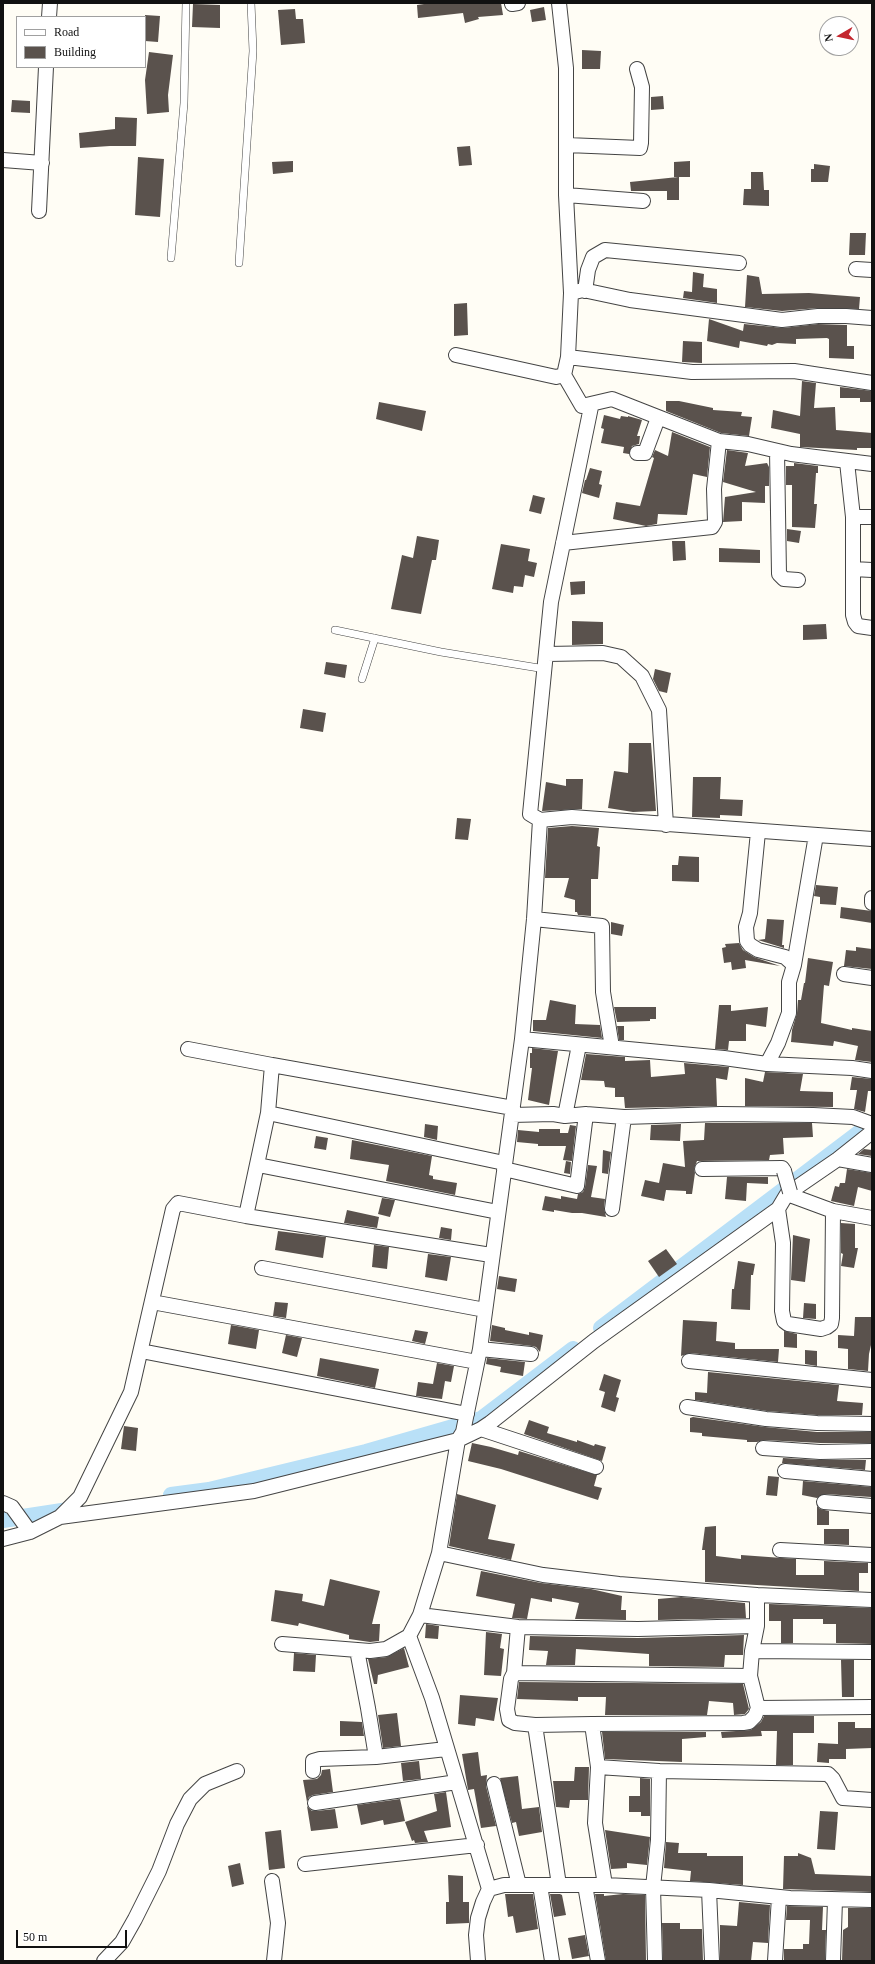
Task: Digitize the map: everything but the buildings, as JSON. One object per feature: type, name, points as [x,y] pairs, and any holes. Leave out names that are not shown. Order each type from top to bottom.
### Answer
[{"type":"street","points":[[49,16],[50,3]]},
{"type":"street","points":[[559,3],[572,146],[570,195],[578,292],[570,357],[564,375],[582,406]]},
{"type":"street","points":[[39,211],[46,68]]},
{"type":"street","points":[[572,146],[640,148],[642,87],[637,68]]},
{"type":"street","points":[[3,160],[42,163]]},
{"type":"street","points":[[570,195],[642,201]]},
{"type":"street","points":[[578,292],[593,257],[605,250],[739,263]]},
{"type":"street","points":[[856,269],[872,270]]},
{"type":"street","points":[[578,292],[782,320],[818,316],[872,318]]},
{"type":"street","points":[[456,355],[556,377],[564,375]]},
{"type":"street","points":[[570,357],[692,372],[794,371],[872,383]]},
{"type":"street","points":[[582,406],[602,401],[626,404],[719,441],[748,444],[777,451],[847,462],[872,464]]},
{"type":"street","points":[[282,1644],[370,1651],[386,1650],[409,1636],[420,1615],[439,1553],[461,1436],[467,1415],[486,1310],[492,1255],[522,1039],[534,919],[536,818],[545,669],[548,654],[551,602],[570,542],[591,407],[582,406]]},
{"type":"street","points":[[637,453],[644,452],[658,418]]},
{"type":"street","points":[[570,542],[712,528],[715,522],[714,489],[719,441]]},
{"type":"street","points":[[777,451],[779,574],[784,579],[798,580]]},
{"type":"street","points":[[847,462],[853,517],[853,615],[858,626],[872,628]]},
{"type":"street","points":[[853,517],[872,517]]},
{"type":"street","points":[[853,570],[872,570]]},
{"type":"street","points":[[548,654],[603,653],[621,657],[642,676],[659,710],[666,825]]},
{"type":"street","points":[[536,818],[572,817],[758,832],[872,839]]},
{"type":"street","points":[[758,832],[750,913],[746,928],[747,941],[758,950],[785,957],[794,965]]},
{"type":"street","points":[[767,1064],[778,1043],[788,1013],[789,982],[794,965],[816,835]]},
{"type":"street","points":[[872,898],[872,903]]},
{"type":"street","points":[[534,919],[602,926],[603,992],[612,1047]]},
{"type":"street","points":[[844,974],[872,978]]},
{"type":"street","points":[[522,1039],[724,1058],[767,1064],[852,1068],[872,1071]]},
{"type":"street","points":[[566,1116],[579,1045]]},
{"type":"street","points":[[188,1049],[512,1112],[566,1116],[586,1114],[624,1117],[720,1114],[813,1115],[853,1117],[872,1124]]},
{"type":"street","points":[[246,1216],[268,1113],[272,1065]]},
{"type":"street","points":[[268,1113],[504,1166],[577,1186],[586,1114]]},
{"type":"street","points":[[612,1209],[624,1117]]},
{"type":"street","points":[[3,1539],[23,1523],[254,1490],[461,1436],[481,1429],[594,1341],[778,1209],[789,1193],[838,1159],[872,1132]]},
{"type":"street","points":[[838,1159],[872,1165]]},
{"type":"street","points":[[258,1165],[498,1212]]},
{"type":"street","points":[[702,1169],[782,1168],[789,1193]]},
{"type":"street","points":[[789,1193],[833,1211],[872,1218]]},
{"type":"street","points":[[60,1518],[80,1497],[130,1392],[141,1351],[173,1209],[178,1203],[246,1216],[492,1255]]},
{"type":"street","points":[[778,1209],[783,1243],[782,1310],[784,1321],[788,1324],[821,1329],[827,1327],[832,1318],[833,1211]]},
{"type":"street","points":[[262,1268],[486,1310]]},
{"type":"street","points":[[152,1302],[478,1356],[531,1354]]},
{"type":"street","points":[[141,1351],[467,1415]]},
{"type":"street","points":[[689,1361],[872,1380]]},
{"type":"street","points":[[687,1407],[773,1419],[817,1423],[872,1424]]},
{"type":"street","points":[[481,1429],[596,1467]]},
{"type":"street","points":[[763,1448],[820,1452],[872,1451]]},
{"type":"street","points":[[785,1471],[872,1479]]},
{"type":"street","points":[[824,1502],[872,1506]]},
{"type":"street","points":[[3,1503],[12,1507],[23,1523]]},
{"type":"street","points":[[780,1550],[872,1555]]},
{"type":"street","points":[[439,1553],[543,1575],[619,1584],[757,1595],[872,1600]]},
{"type":"street","points":[[518,1627],[514,1673],[511,1679],[507,1716],[514,1723],[535,1726],[743,1723],[750,1722],[755,1716],[758,1708],[750,1676],[756,1626],[757,1595]]},
{"type":"street","points":[[420,1615],[518,1627],[638,1628],[756,1626]]},
{"type":"street","points":[[409,1636],[432,1698],[489,1889],[478,1918],[476,1935],[478,1961]]},
{"type":"street","points":[[357,1650],[376,1757]]},
{"type":"street","points":[[752,1652],[872,1652]]},
{"type":"street","points":[[514,1673],[750,1676]]},
{"type":"street","points":[[758,1708],[872,1707]]},
{"type":"street","points":[[592,1724],[598,1767],[595,1822],[605,1885]]},
{"type":"street","points":[[535,1726],[559,1885]]},
{"type":"street","points":[[312,1771],[314,1761],[320,1759],[376,1757],[446,1749]]},
{"type":"street","points":[[598,1767],[659,1771],[828,1774],[833,1778],[844,1798],[872,1800]]},
{"type":"street","points":[[104,1961],[122,1942],[135,1918],[159,1871],[177,1824],[190,1799],[205,1784],[237,1771]]},
{"type":"street","points":[[655,1961],[653,1887],[658,1840],[659,1771]]},
{"type":"street","points":[[315,1803],[458,1782]]},
{"type":"street","points":[[494,1784],[519,1885]]},
{"type":"street","points":[[305,1864],[476,1844]]},
{"type":"street","points":[[272,1881],[278,1923],[274,1961]]},
{"type":"street","points":[[489,1889],[504,1885],[605,1885],[709,1890],[779,1897],[872,1900]]},
{"type":"street","points":[[540,1885],[552,1961]]},
{"type":"street","points":[[585,1885],[598,1961]]},
{"type":"street","points":[[709,1890],[712,1961]]},
{"type":"street","points":[[775,1961],[779,1897]]},
{"type":"street","points":[[833,1961],[835,1900]]},
{"type":"lane","points":[[171,258],[184,103],[186,3]]},
{"type":"lane","points":[[239,263],[253,51],[251,3]]},
{"type":"lane","points":[[335,630],[441,652],[545,669]]},
{"type":"lane","points":[[362,679],[375,638]]},
{"type":"waterway","points":[[601,1328],[872,1123]]},
{"type":"waterway","points":[[171,1495],[209,1490],[366,1452],[481,1419],[573,1349]]},
{"type":"waterway","points":[[3,1520],[75,1509]]}]
